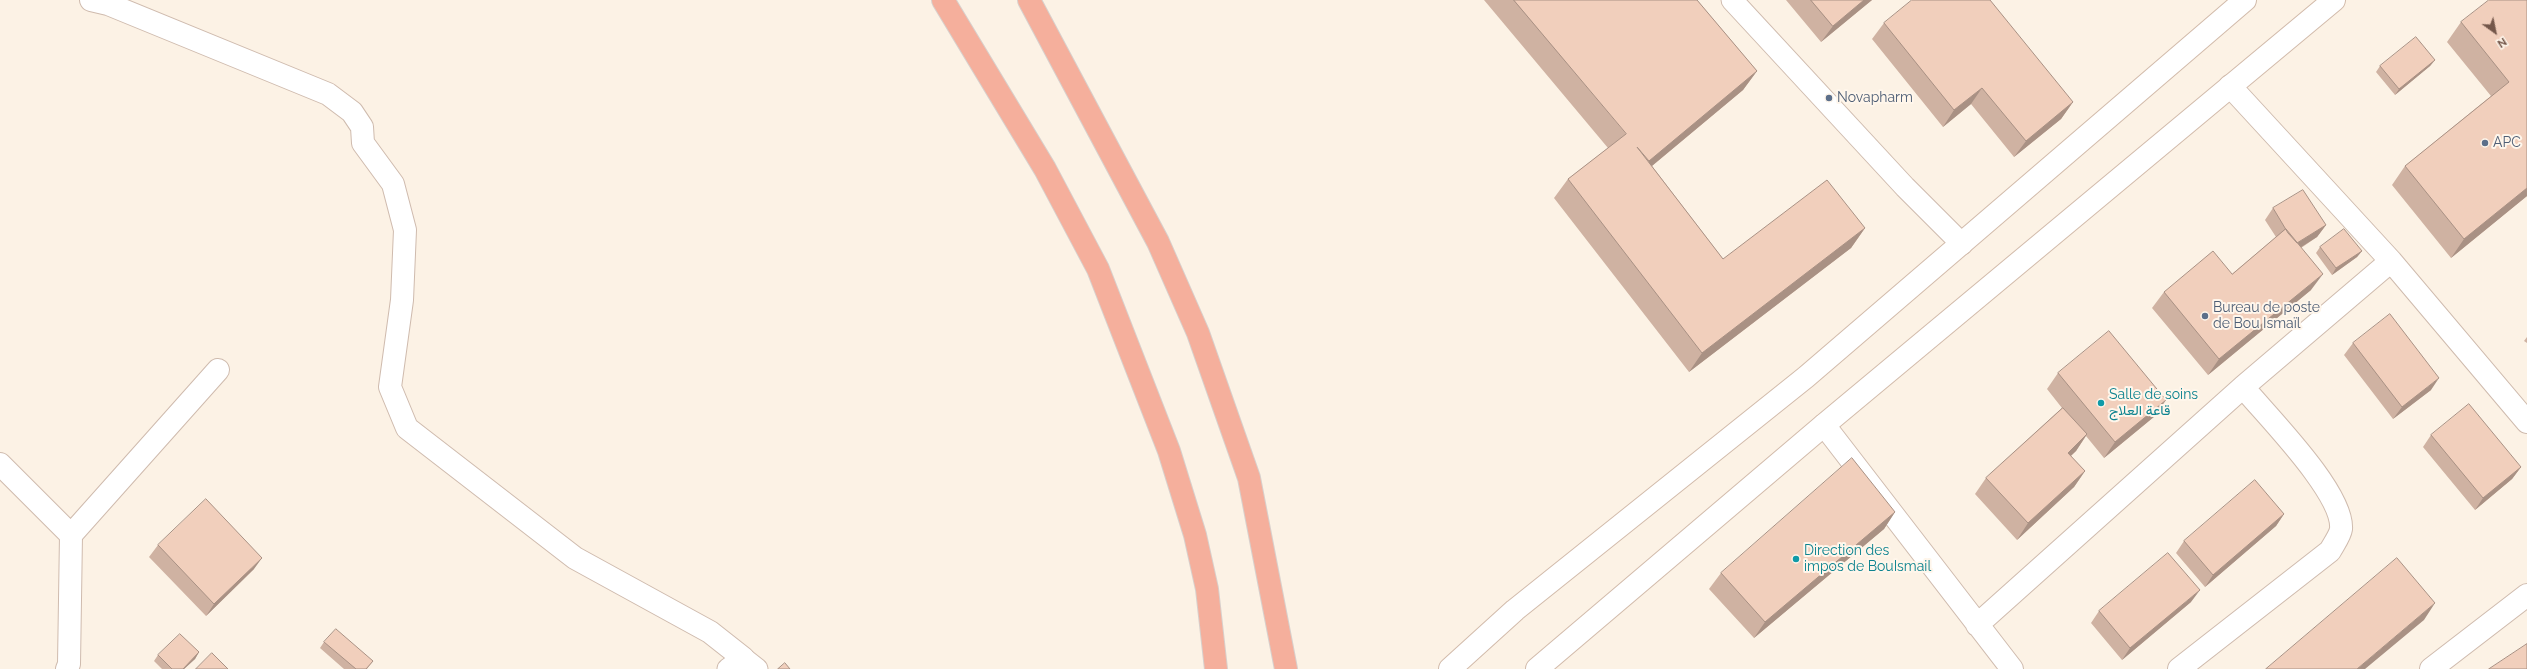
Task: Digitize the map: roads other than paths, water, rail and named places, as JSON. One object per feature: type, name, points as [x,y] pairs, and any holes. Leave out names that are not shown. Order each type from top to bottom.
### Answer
[{"type":"highway","points":[[943,0],[1045,169],[1098,269],[1169,451],[1195,535],[1207,589],[1216,669]]},
{"type":"highway","points":[[1029,0],[1158,242],[1198,333],[1249,478],[1286,669]]},
{"type":"street","points":[[91,0],[108,4],[328,94],[352,112],[362,127],[363,143],[393,184],[405,230],[402,300],[390,387],[407,428],[575,558],[710,632],[743,665]]},
{"type":"street","points":[[1450,669],[1515,610],[1806,377],[2245,0]]},
{"type":"street","points":[[1537,669],[1824,425],[2334,0]]},
{"type":"street","points":[[2230,86],[2391,261],[2527,422]]},
{"type":"street","points":[[1976,625],[2243,387],[2391,261]]},
{"type":"street","points":[[67,669],[69,664],[71,535],[218,370]]},
{"type":"street","points":[[2180,669],[2330,551],[2341,530],[2338,510],[2325,486],[2243,387]]},
{"type":"street","points":[[1824,425],[1976,625],[2012,669]]},
{"type":"street","points":[[0,464],[71,535]]},
{"type":"street","points":[[2431,669],[2527,595]]},
{"type":"lane","points":[[1732,0],[1905,187],[1962,244]]},
{"type":"place","name":"Novapharm","points":[[1829,98]]},
{"type":"place","name":"APC","points":[[2485,143]]},
{"type":"place","name":"Bureau de poste de Bou Ismaïl","points":[[2205,316]]},
{"type":"place","name":"Salle de soins قاعة العلاج","points":[[2101,403]]},
{"type":"place","name":"Direction des impos de BouIsmail","points":[[1796,559]]}]
